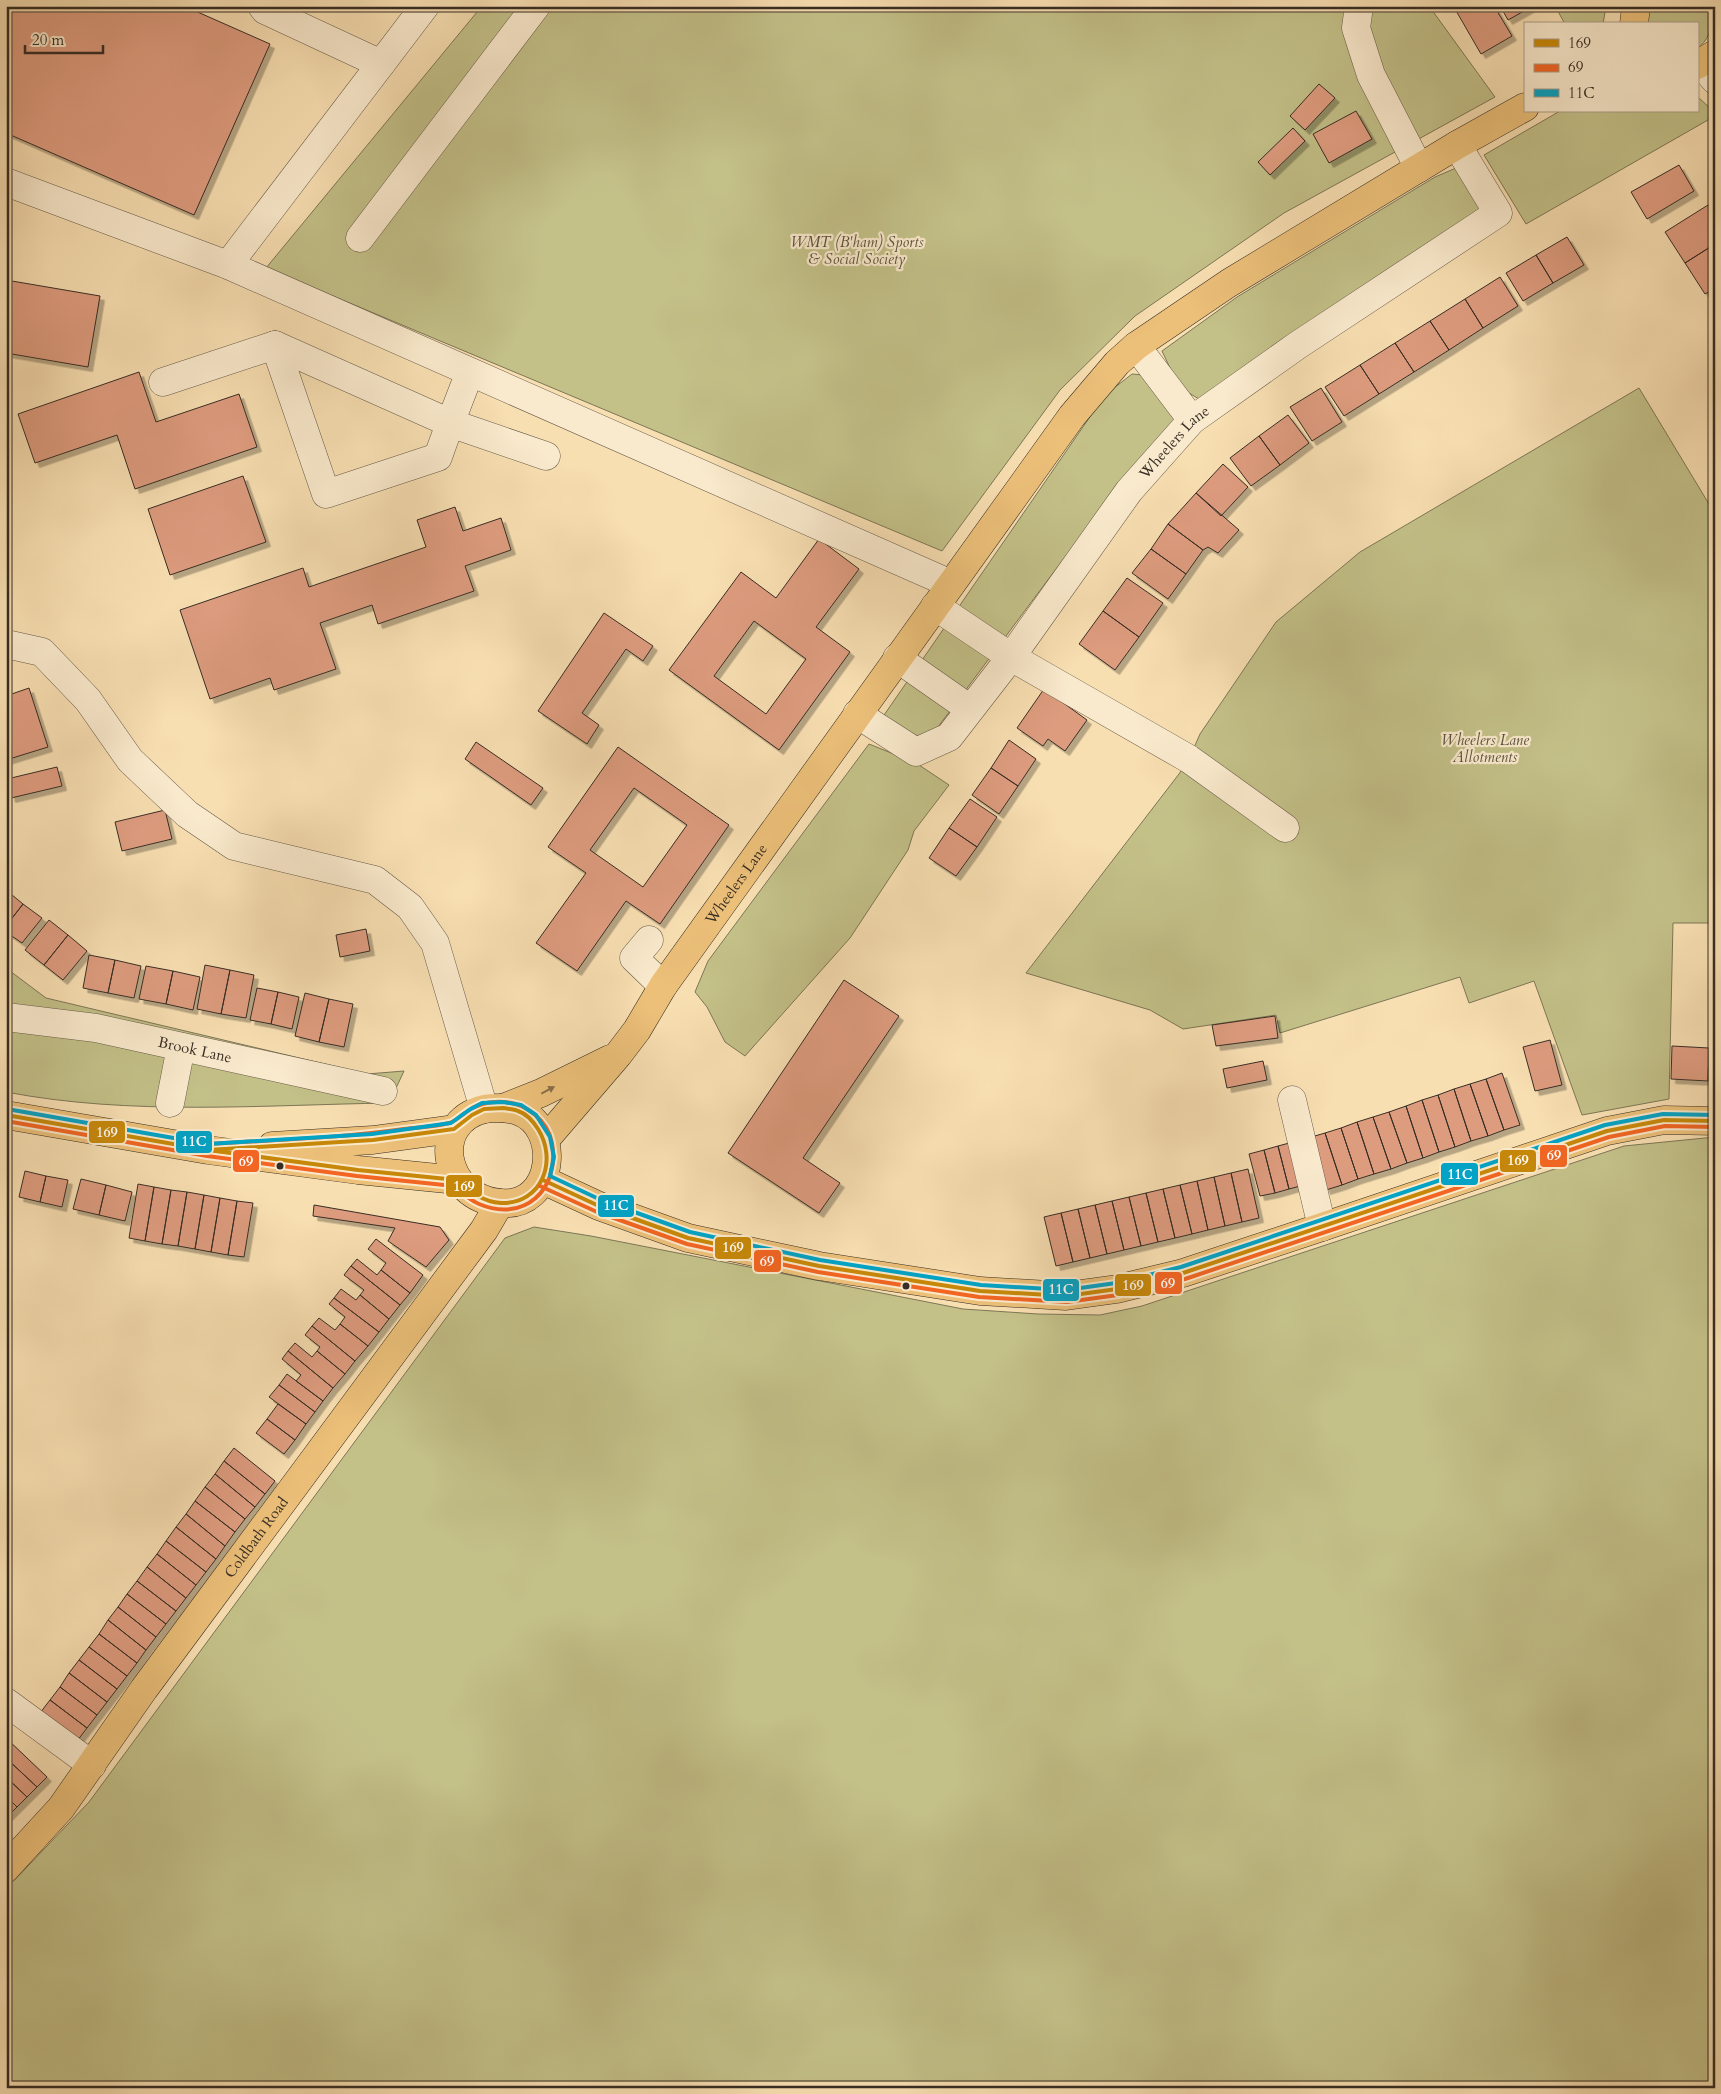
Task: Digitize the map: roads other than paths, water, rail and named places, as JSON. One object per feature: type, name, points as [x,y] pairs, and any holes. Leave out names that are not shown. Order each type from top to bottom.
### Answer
[{"type":"main road","points":[[1634,22],[1636,6]]},
{"type":"main road","name":"Wheelers Lane","points":[[544,1140],[618,1055],[637,1030],[663,986],[897,658],[1072,416],[1117,363],[1136,346],[1229,283],[1418,168],[1524,108]]},
{"type":"main road","name":"Wheelers Lane","points":[[493,1109],[541,1093],[618,1055]]},
{"type":"main road","points":[[208,1150],[373,1140],[454,1128],[472,1115],[493,1109],[519,1111],[532,1120],[544,1140],[548,1157],[544,1180],[534,1191],[520,1200],[500,1203],[481,1198],[469,1191],[457,1180],[449,1164],[454,1128]]},
{"type":"main road","points":[[6,1115],[208,1150],[358,1170],[457,1180]]},
{"type":"main road","points":[[544,1180],[599,1206],[688,1238],[819,1266],[980,1292],[1066,1296],[1117,1289],[1182,1273],[1322,1228],[1607,1131],[1664,1120],[1715,1121]]},
{"type":"main road","name":"Coldbath Road","points":[[6,1868],[60,1808],[92,1765],[144,1689],[484,1230],[500,1203]]},
{"type":"street","points":[[262,6],[265,10],[381,64]]},
{"type":"street","points":[[360,238],[536,6]]},
{"type":"street","points":[[1359,6],[1356,28],[1371,75],[1418,168]]},
{"type":"street","points":[[228,265],[381,64],[418,8]]},
{"type":"street","name":"Wheelers Lane","points":[[857,714],[916,752],[949,736],[1011,657],[1129,491],[1192,420],[1298,345],[1498,213],[1457,145]]},
{"type":"street","points":[[6,182],[228,265],[951,584]]},
{"type":"street","points":[[275,345],[326,494],[438,457],[470,372]]},
{"type":"street","points":[[163,382],[275,345],[450,423],[546,456]]},
{"type":"street","points":[[1136,346],[1192,420]]},
{"type":"street","points":[[935,606],[1011,657],[1189,758],[1285,828]]},
{"type":"street","points":[[6,644],[42,652],[88,700],[130,760],[187,814],[234,846],[375,880],[410,907],[435,943],[493,1109]]},
{"type":"street","points":[[897,658],[970,709]]},
{"type":"street","points":[[649,940],[634,958],[663,986]]},
{"type":"street","name":"Brook Lane","points":[[6,1017],[96,1028],[383,1091]]},
{"type":"street","points":[[170,1103],[182,1047]]},
{"type":"street","points":[[1292,1100],[1322,1228]]},
{"type":"street","points":[[6,1702],[92,1765]]},
{"type":"park label","name":"WMT (B'ham) Sports & Social Society","points":[[857,250]]},
{"type":"park label","name":"Wheelers Lane Allotments","points":[[1485,748]]}]
